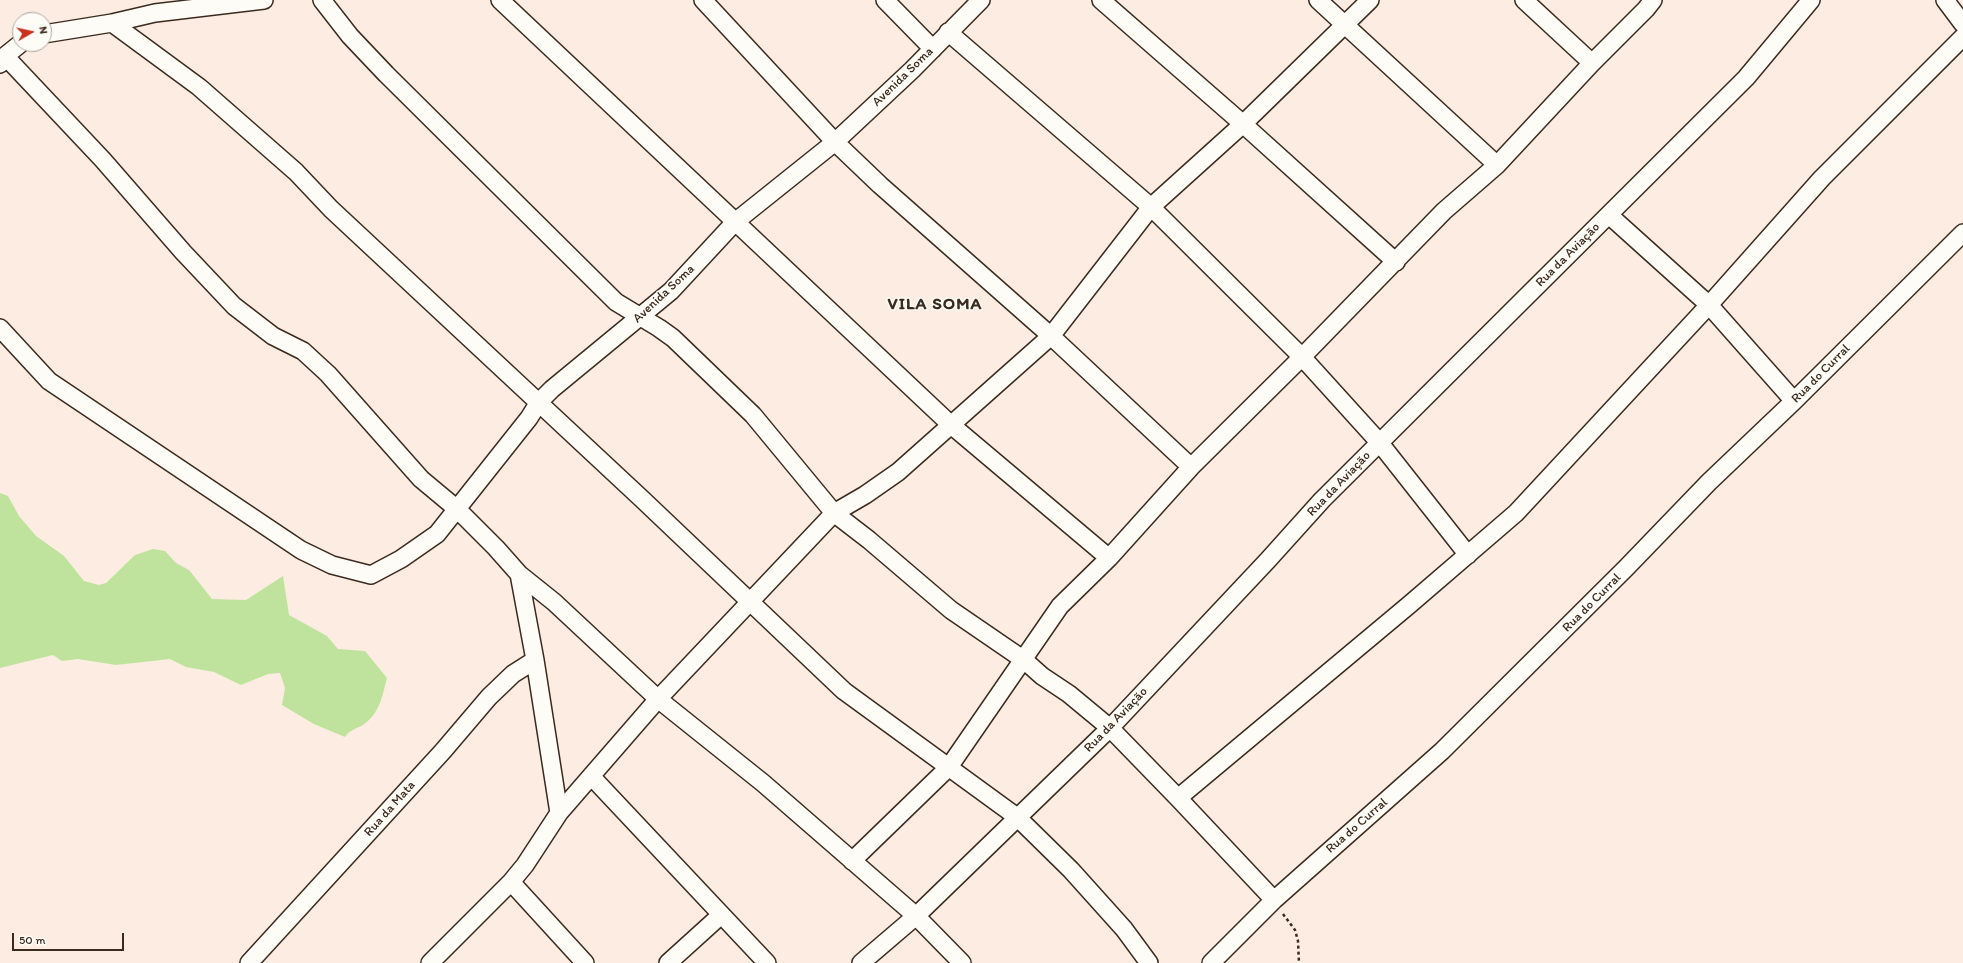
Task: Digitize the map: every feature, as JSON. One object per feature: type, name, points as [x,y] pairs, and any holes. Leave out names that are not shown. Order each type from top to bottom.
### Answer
[{"type":"street","points":[[52,33],[112,23],[154,7],[264,0]]},
{"type":"street","points":[[322,0],[350,36],[397,85],[616,302],[639,318],[659,328],[673,338],[754,415],[834,513],[869,540],[951,610],[1024,660],[1042,676],[1069,694],[1110,728],[1274,900]]},
{"type":"street","points":[[500,0],[950,424],[1109,558]]},
{"type":"street","points":[[703,0],[835,142],[880,185],[1051,336],[1191,466]]},
{"type":"street","points":[[885,0],[933,49]]},
{"type":"street","name":"Avenida Soma","points":[[0,328],[49,381],[295,546],[332,565],[371,575],[401,559],[437,534],[529,418],[539,402],[552,389],[671,291],[735,222],[835,142],[933,49],[981,0]]},
{"type":"street","points":[[1101,0],[1243,124],[1396,262]]},
{"type":"street","points":[[1318,0],[1497,165]]},
{"type":"street","points":[[430,963],[525,865],[559,813],[658,699],[834,513],[865,495],[898,472],[950,424],[1051,336],[1151,207],[1243,124],[1370,0]]},
{"type":"street","points":[[1524,0],[1592,63]]},
{"type":"street","points":[[852,861],[949,767],[1060,606],[1109,558],[1191,466],[1302,357],[1444,211],[1497,165],[1653,0]]},
{"type":"street","name":"Rua da Aviação","points":[[861,963],[916,916],[1110,728],[1268,560],[1322,500],[1746,78],[1811,0]]},
{"type":"street","points":[[1946,0],[1963,24]]},
{"type":"street","points":[[112,23],[199,87],[296,172],[331,209],[539,402],[844,691],[1017,817],[1071,870],[1113,917],[1149,963]]},
{"type":"street","points":[[948,32],[1151,207],[1302,357],[1379,442],[1468,555]]},
{"type":"street","points":[[1178,798],[1516,513],[1709,305],[1822,178],[1963,37]]},
{"type":"street","points":[[12,52],[3,60],[103,160],[183,252],[234,306],[273,336],[302,351],[328,374],[421,479],[457,509],[496,548],[519,574],[554,602],[658,699],[763,783],[916,916],[962,963]]},
{"type":"street","points":[[1609,215],[1709,305],[1794,401]]},
{"type":"street","name":"Rua do Curral","points":[[1211,963],[1274,900],[1442,751],[1626,568],[1709,482],[1794,401],[1963,232]]},
{"type":"street","points":[[519,574],[535,660],[559,813]]},
{"type":"street","name":"Rua da Mata","points":[[249,963],[438,756],[489,697],[513,674],[535,660]]},
{"type":"street","points":[[591,776],[767,963]]},
{"type":"street","points":[[510,882],[585,963]]},
{"type":"street","points":[[668,963],[721,915]]},
{"type":"path","points":[[1274,900],[1295,930],[1298,941],[1299,963]]},
{"type":"green space","points":[[0,493],[8,496],[19,516],[36,536],[64,556],[84,581],[99,585],[106,583],[135,555],[153,549],[165,551],[176,563],[189,570],[212,599],[246,600],[283,576],[289,615],[327,636],[338,649],[365,651],[387,678],[377,710],[369,720],[351,731],[345,737],[314,724],[282,705],[285,688],[280,673],[268,674],[241,685],[214,672],[186,667],[170,659],[116,665],[78,659],[62,661],[53,655],[0,668]]},
{"type":"district","name":"VILA SOMA","points":[[935,305]]}]
